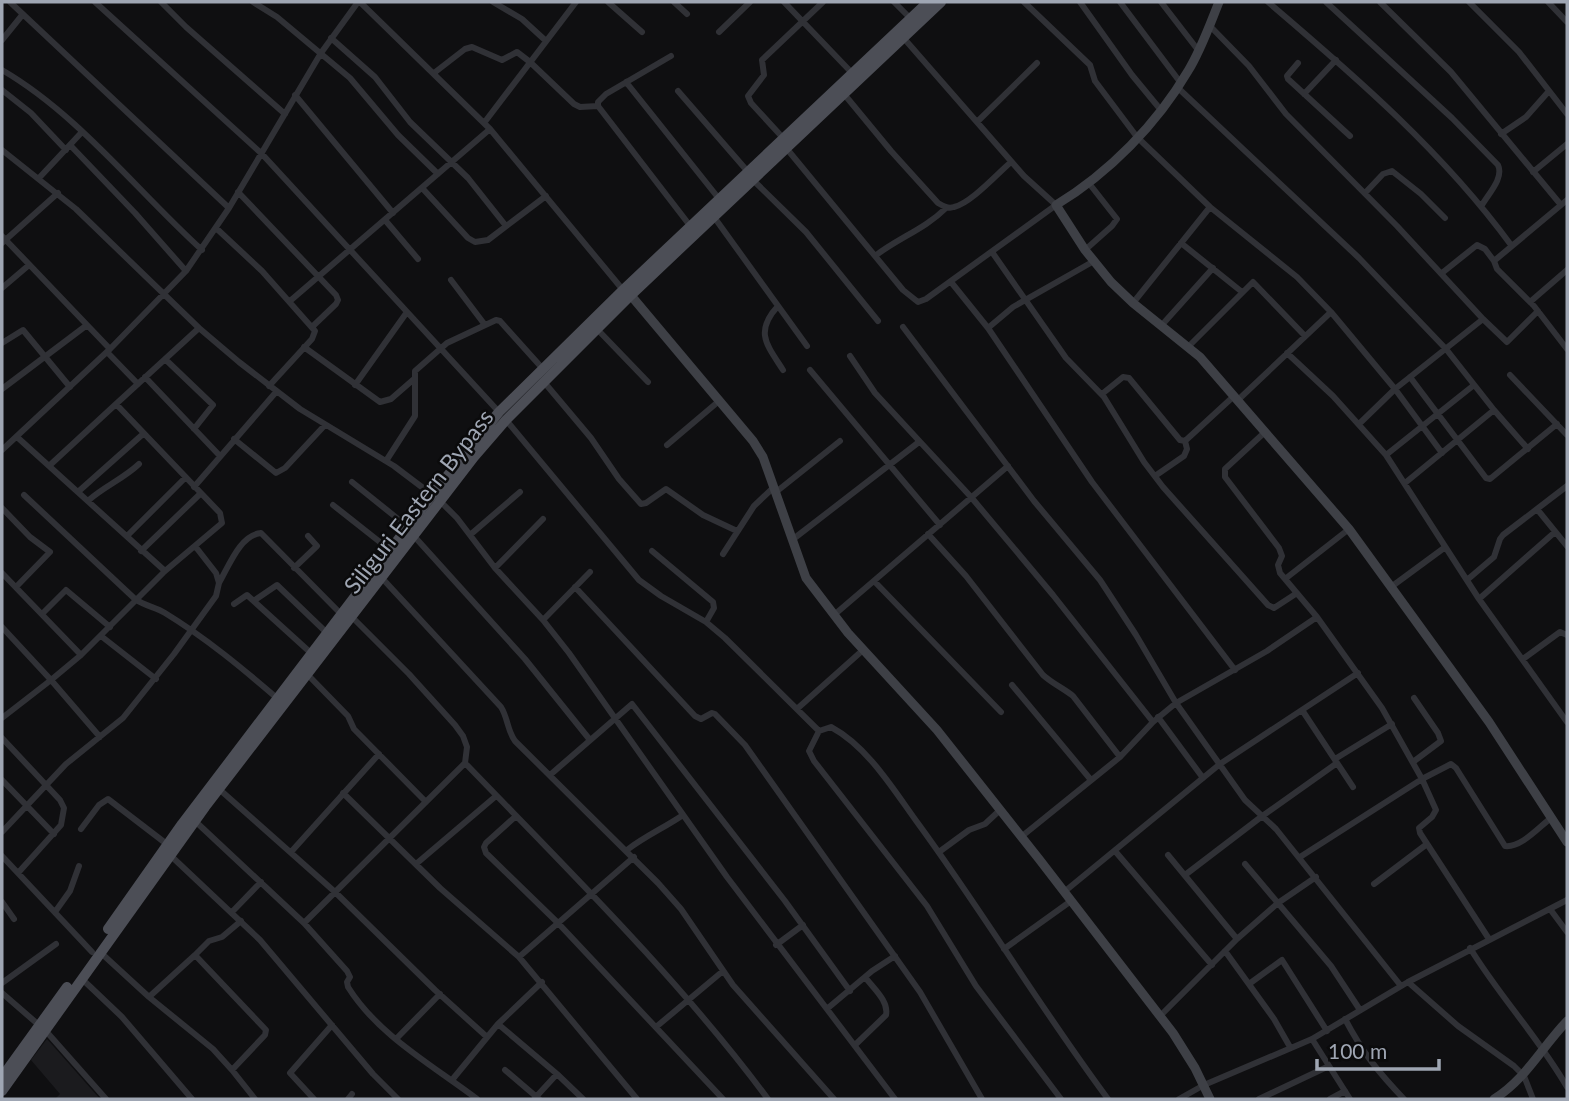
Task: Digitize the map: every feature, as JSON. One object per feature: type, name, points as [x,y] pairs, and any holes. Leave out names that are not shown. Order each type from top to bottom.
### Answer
[{"type":"main road","name":"Siliguri Eastern Bypass","points":[[785,144],[844,94],[928,2]]},
{"type":"main road","name":"Siliguri Eastern Bypass","points":[[503,416],[544,382],[597,329],[626,291],[714,217],[852,73],[940,2]]},
{"type":"main road","name":"Siliguri Eastern Bypass","points":[[2,1092],[96,952],[278,699],[328,634],[381,577],[410,531],[436,497],[543,369],[720,200],[751,177]]},
{"type":"main road","name":"Siliguri Eastern Bypass","points":[[169,850],[195,821],[307,674],[390,550],[410,531]]},
{"type":"main road","name":"Siliguri Eastern Bypass","points":[[2,1077],[81,978],[96,952]]},
{"type":"street","points":[[94,2],[262,154],[503,416],[639,580],[706,622],[819,731]]},
{"type":"street","points":[[161,2],[285,114]]},
{"type":"street","points":[[253,2],[277,17],[350,78],[398,135],[438,174]]},
{"type":"street","points":[[2,450],[109,350],[186,271],[239,192],[321,53],[359,2],[487,126],[763,457],[806,578],[863,650],[937,730],[1071,901],[1173,1033],[1210,1099]]},
{"type":"street","points":[[493,2],[516,15],[546,41]]},
{"type":"street","points":[[608,2],[642,32]]},
{"type":"street","points":[[674,2],[687,14]]},
{"type":"street","points":[[719,32],[750,2]]},
{"type":"street","points":[[784,2],[852,73]]},
{"type":"street","points":[[823,2],[762,60],[764,75],[748,96],[903,290],[918,302],[951,282],[1088,182],[1138,137],[1178,85],[1220,2]]},
{"type":"street","points":[[894,2],[911,18]]},
{"type":"street","points":[[1024,2],[1090,65],[1095,81],[1138,137],[1210,207],[1297,277],[1331,312],[1395,389],[1443,453]]},
{"type":"street","points":[[1077,2],[1160,109]]},
{"type":"street","points":[[1120,2],[1178,85],[1359,258],[1446,349],[1494,411],[1528,449]]},
{"type":"street","points":[[1161,2],[1198,50]]},
{"type":"street","points":[[1268,2],[1336,60],[1442,161],[1482,205],[1511,245]]},
{"type":"street","points":[[1326,2],[1498,164],[1500,176],[1482,205]]},
{"type":"street","points":[[1380,2],[1451,72],[1533,172],[1564,203],[1494,261]]},
{"type":"street","points":[[1469,2],[1519,52],[1567,114]]},
{"type":"street","points":[[1548,2],[1567,22]]},
{"type":"street","points":[[15,3],[23,14],[229,208]]},
{"type":"street","points":[[290,302],[423,189],[487,126],[574,3]]},
{"type":"street","points":[[2,40],[23,14]]},
{"type":"street","points":[[1209,24],[1249,66],[1286,114],[1442,273],[1501,339],[1507,342],[1538,311]]},
{"type":"street","points":[[901,34],[1011,162],[1056,205],[1085,250],[1111,282],[1200,356],[1349,529],[1489,722],[1567,842]]},
{"type":"street","points":[[331,38],[375,77],[410,122],[482,194],[506,226]]},
{"type":"street","points":[[434,73],[465,49],[472,47],[502,60],[517,52],[574,104],[579,107],[598,106]]},
{"type":"street","points":[[598,106],[601,99],[671,56]]},
{"type":"street","points":[[1304,94],[1336,60]]},
{"type":"street","points":[[977,122],[1037,63]]},
{"type":"street","points":[[1298,64],[1287,77],[1350,136]]},
{"type":"street","points":[[2,70],[48,102],[202,250]]},
{"type":"street","points":[[626,82],[720,200]]},
{"type":"street","points":[[2,90],[68,147],[135,214],[186,271]]},
{"type":"street","points":[[678,91],[751,177],[806,232],[878,321]]},
{"type":"street","points":[[1501,134],[1527,117],[1549,91]]},
{"type":"street","points":[[844,94],[891,151],[938,203],[946,208],[954,208],[965,201],[1011,162]]},
{"type":"street","points":[[295,95],[393,213]]},
{"type":"street","points":[[598,106],[691,227]]},
{"type":"street","points":[[39,178],[81,132]]},
{"type":"street","points":[[1533,172],[1567,144]]},
{"type":"street","points":[[2,150],[58,194],[199,328],[276,392],[386,461],[436,497],[543,620],[776,945],[828,1008],[895,1099]]},
{"type":"street","points":[[1365,193],[1383,174],[1392,171],[1445,218]]},
{"type":"street","points":[[1085,250],[1117,219],[1088,182]]},
{"type":"street","points":[[423,189],[468,238],[475,242],[488,240],[546,197]]},
{"type":"street","points":[[239,192],[338,300],[312,327]]},
{"type":"street","points":[[58,194],[3,240],[87,325],[138,384]]},
{"type":"street","points":[[1133,303],[1210,207]]},
{"type":"street","points":[[875,256],[933,221],[946,208]]},
{"type":"street","points":[[714,217],[807,346]]},
{"type":"street","points":[[385,220],[418,259]]},
{"type":"street","points":[[216,228],[256,264],[312,327],[314,334],[269,386]]},
{"type":"street","points":[[1181,243],[1242,292]]},
{"type":"street","points":[[1442,273],[1477,244],[1485,249],[1497,269],[1565,338],[1567,349]]},
{"type":"street","points":[[992,252],[1066,358],[1102,394],[1155,477],[1268,605],[1273,608],[1279,606],[1297,593]]},
{"type":"street","points":[[988,328],[1026,300],[1094,261]]},
{"type":"street","points":[[2,288],[29,265]]},
{"type":"street","points":[[1161,326],[1213,268]]},
{"type":"street","points":[[1530,302],[1567,270]]},
{"type":"street","points":[[451,280],[485,325]]},
{"type":"street","points":[[951,282],[988,328],[1092,482],[1235,670]]},
{"type":"street","points":[[1188,347],[1250,284],[1255,283],[1306,336]]},
{"type":"street","points":[[778,306],[769,315],[764,335],[766,344],[783,370]]},
{"type":"street","points":[[355,385],[407,312]]},
{"type":"street","points":[[1185,441],[1331,312]]},
{"type":"street","points":[[1359,424],[1395,389],[1483,319]]},
{"type":"street","points":[[386,461],[415,416],[415,371],[453,339],[496,320],[500,321],[543,369]]},
{"type":"street","points":[[2,389],[87,325]]},
{"type":"street","points":[[903,327],[1034,501],[1100,580],[1176,703],[1245,800],[1276,829],[1405,984],[1481,1044],[1514,1066],[1524,1076],[1533,1099]]},
{"type":"street","points":[[49,466],[199,328]]},
{"type":"street","points":[[597,329],[648,382]]},
{"type":"street","points":[[2,343],[23,330],[70,387]]},
{"type":"street","points":[[304,347],[375,401],[386,402],[414,379]]},
{"type":"street","points":[[1287,353],[1359,424],[1386,455],[1444,548],[1567,722]]},
{"type":"street","points":[[850,356],[876,393],[1054,595],[1203,778]]},
{"type":"street","points":[[165,359],[213,405],[194,429]]},
{"type":"street","points":[[810,370],[940,525]]},
{"type":"street","points":[[1510,375],[1567,435]]},
{"type":"street","points":[[145,377],[220,456]]},
{"type":"street","points":[[1102,394],[1123,377],[1129,379],[1180,440],[1185,441]]},
{"type":"street","points":[[1410,377],[1486,478],[1490,479],[1557,424]]},
{"type":"street","points":[[544,382],[591,438],[619,479],[641,503],[646,503],[666,489],[703,515],[737,531]]},
{"type":"street","points":[[1386,455],[1474,385]]},
{"type":"street","points":[[194,487],[276,392]]},
{"type":"street","points":[[667,445],[719,401]]},
{"type":"street","points":[[2,718],[81,655],[164,571],[222,523],[220,513],[116,404]]},
{"type":"street","points":[[1405,483],[1494,411]]},
{"type":"street","points":[[234,439],[276,473],[285,468],[326,425]]},
{"type":"street","points":[[1265,432],[1223,473],[1279,548],[1282,556],[1278,569],[1317,617],[1392,724],[1436,810],[1419,828],[1489,939]]},
{"type":"street","points":[[79,491],[143,434]]},
{"type":"street","points":[[17,437],[164,571]]},
{"type":"street","points":[[723,554],[754,506],[840,441]]},
{"type":"street","points":[[1155,477],[1184,456],[1187,449],[1185,441]]},
{"type":"street","points":[[792,540],[919,442]]},
{"type":"street","points":[[89,500],[104,487],[121,480],[139,464]]},
{"type":"street","points":[[834,615],[1008,466]]},
{"type":"street","points":[[127,536],[185,478]]},
{"type":"street","points":[[352,482],[410,531],[525,659],[590,740]]},
{"type":"street","points":[[1467,580],[1494,557],[1503,535],[1567,486]]},
{"type":"street","points":[[470,535],[520,492]]},
{"type":"street","points":[[141,551],[200,494]]},
{"type":"street","points":[[24,495],[135,599],[164,613],[234,661],[278,699]]},
{"type":"street","points":[[333,505],[390,550]]},
{"type":"street","points":[[2,508],[30,537],[50,552],[16,587]]},
{"type":"street","points":[[1537,509],[1567,546]]},
{"type":"street","points":[[495,568],[543,519]]},
{"type":"street","points":[[1285,579],[1349,529]]},
{"type":"street","points":[[1479,599],[1555,532]]},
{"type":"street","points":[[2,832],[81,751],[123,718],[156,679],[216,596],[219,583],[242,544],[255,533],[261,533],[294,568],[410,674],[456,725],[467,747],[466,763],[304,923]]},
{"type":"street","points":[[928,534],[966,576],[1043,675],[1073,696],[1120,757]]},
{"type":"street","points":[[294,568],[317,546],[308,536]]},
{"type":"street","points":[[195,546],[216,573],[219,583]]},
{"type":"street","points":[[1391,587],[1444,548]]},
{"type":"street","points":[[652,551],[713,602],[714,608],[706,622]]},
{"type":"street","points":[[543,620],[590,572]]},
{"type":"street","points":[[2,573],[81,655]]},
{"type":"street","points":[[381,577],[501,707],[507,715],[509,733],[515,741],[634,857],[681,909],[752,1009],[834,1099]]},
{"type":"street","points":[[874,581],[1001,712]]},
{"type":"street","points":[[254,600],[277,585],[328,634]]},
{"type":"street","points":[[575,587],[695,716],[701,719],[715,714],[745,745],[920,992],[982,1099]]},
{"type":"street","points":[[42,614],[66,590],[110,627]]},
{"type":"street","points":[[234,604],[243,595],[247,595],[312,654]]},
{"type":"street","points":[[1021,837],[1120,757],[1155,720],[1176,703],[1235,670],[1317,617]]},
{"type":"street","points":[[2,627],[100,737]]},
{"type":"street","points":[[1523,659],[1553,635],[1560,632],[1567,635]]},
{"type":"street","points":[[101,636],[156,679]]},
{"type":"street","points":[[798,708],[863,650]]},
{"type":"street","points":[[1064,892],[1220,764],[1358,673]]},
{"type":"street","points":[[307,674],[348,716],[354,729],[426,802]]},
{"type":"street","points":[[1012,685],[1091,780]]},
{"type":"street","points":[[1413,762],[1441,741],[1414,698]]},
{"type":"street","points":[[550,775],[632,704],[803,925],[850,991]]},
{"type":"street","points":[[1559,710],[1567,705]]},
{"type":"street","points":[[1302,710],[1353,787]]},
{"type":"street","points":[[1185,875],[1336,761],[1392,724]]},
{"type":"street","points":[[1061,1099],[976,986],[927,906],[814,761],[809,751],[819,731],[831,727],[847,737],[869,759],[939,852],[1108,1099]]},
{"type":"street","points":[[2,738],[60,800],[64,808],[61,825],[18,873]]},
{"type":"street","points":[[291,852],[379,754]]},
{"type":"street","points":[[466,763],[689,1000],[768,1099]]},
{"type":"street","points":[[1300,857],[1444,765],[1451,764],[1456,768],[1505,846],[1518,844],[1551,818]]},
{"type":"street","points":[[2,780],[54,834]]},
{"type":"street","points":[[219,789],[335,892],[487,1037]]},
{"type":"street","points":[[343,793],[415,864],[519,957],[636,1099]]},
{"type":"street","points":[[415,864],[496,796]]},
{"type":"street","points":[[81,829],[99,805],[108,799],[169,850],[260,940],[398,1099]]},
{"type":"street","points":[[939,852],[969,830],[985,824],[1000,810]]},
{"type":"street","points":[[627,850],[644,836],[656,833],[683,815]]},
{"type":"street","points":[[516,816],[486,843],[485,852],[558,923],[723,1099]]},
{"type":"street","points":[[195,821],[304,923],[350,974],[348,987],[365,1010],[396,1039],[477,1099]]},
{"type":"street","points":[[1374,884],[1427,844]]},
{"type":"street","points":[[1115,851],[1212,965]]},
{"type":"street","points":[[1168,855],[1237,939]]},
{"type":"street","points":[[2,856],[96,952],[213,1049],[255,1099]]},
{"type":"street","points":[[519,957],[634,857]]},
{"type":"street","points":[[1245,864],[1342,981],[1360,1010]]},
{"type":"street","points":[[55,912],[71,891],[79,866]]},
{"type":"street","points":[[1160,1016],[1237,939],[1278,903],[1316,877]]},
{"type":"street","points":[[232,912],[261,882]]},
{"type":"street","points":[[1179,1099],[1312,1039],[1470,948],[1567,900]]},
{"type":"street","points":[[1004,949],[1071,901]]},
{"type":"street","points":[[2,902],[14,919]]},
{"type":"street","points":[[1550,909],[1567,932]]},
{"type":"street","points":[[149,997],[209,941],[222,937],[241,921]]},
{"type":"street","points":[[776,945],[803,925]]},
{"type":"street","points":[[2,983],[56,944]]},
{"type":"street","points":[[1470,948],[1567,1087]]},
{"type":"street","points":[[1225,951],[1250,984],[1290,1047]]},
{"type":"street","points":[[195,955],[266,1030],[265,1035],[232,1070]]},
{"type":"street","points":[[828,1008],[895,956]]},
{"type":"street","points":[[1250,984],[1282,960],[1327,1031]]},
{"type":"street","points":[[656,1027],[723,971]]},
{"type":"street","points":[[855,1045],[887,1011],[886,1004],[865,977]]},
{"type":"street","points":[[81,978],[122,1017],[192,1099]]},
{"type":"street","points":[[452,1080],[498,1024],[541,982]]},
{"type":"street","points":[[2,993],[43,1028],[106,1099]]},
{"type":"street","points":[[396,1039],[440,994]]},
{"type":"street","points":[[1345,1019],[1373,1066],[1404,1099]]},
{"type":"street","points":[[1494,1099],[1524,1076],[1542,1049],[1567,1021]]},
{"type":"street","points":[[498,1024],[583,1099]]},
{"type":"street","points":[[314,1099],[290,1073],[332,1025]]},
{"type":"street","points":[[1312,1039],[1350,1099]]},
{"type":"street","points":[[1259,1099],[1329,1066]]},
{"type":"street","points":[[505,1070],[536,1098],[557,1074]]},
{"type":"street","points":[[1330,1099],[1345,1091]]},
{"type":"street","points":[[2,1092],[7,1099]]},
{"type":"shaded area","points":[[47,1039],[100,1099],[55,1099],[60,1094],[31,1060]]}]
